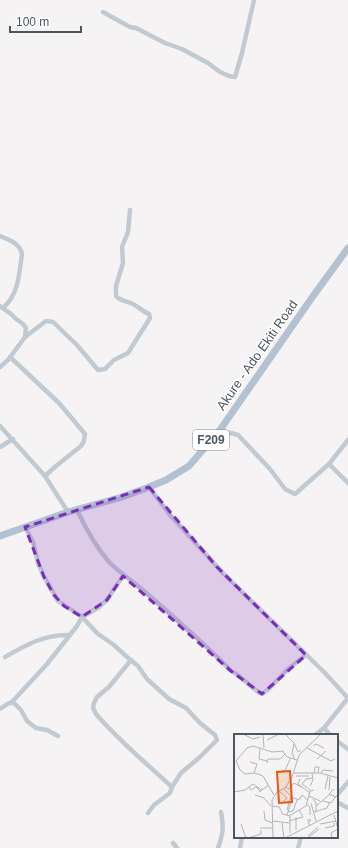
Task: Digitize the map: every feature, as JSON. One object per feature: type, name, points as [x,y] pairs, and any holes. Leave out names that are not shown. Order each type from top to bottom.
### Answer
[{"type":"main road","name":"Akure - Ado Ekiti Road","points":[[0,536],[68,512],[122,497],[166,480],[189,466],[220,430],[348,248]]},
{"type":"street","points":[[103,12],[130,27],[141,30],[165,43],[182,49],[208,63],[220,72],[235,77],[254,0]]},
{"type":"street","points":[[0,367],[10,357],[25,337],[46,321],[53,322],[77,345],[98,370],[105,369],[114,360],[128,353],[150,318],[150,314],[143,312],[134,305],[116,296],[116,286],[123,263],[122,248],[128,232],[130,210]]},
{"type":"street","points":[[0,236],[16,243],[21,249],[22,254],[16,289],[9,303],[1,307],[23,324],[26,328],[25,337]]},
{"type":"street","points":[[10,357],[59,403],[84,434],[84,441],[81,446],[45,476]]},
{"type":"street","points":[[0,426],[45,476],[68,512]]},
{"type":"street","points":[[220,430],[238,435],[270,469],[284,489],[295,494],[329,464],[348,440]]},
{"type":"street","points":[[0,447],[13,439]]},
{"type":"street","points":[[329,464],[348,483]]},
{"type":"street","points":[[148,487],[170,515],[217,567],[348,698],[324,728],[316,734]]},
{"type":"street","points":[[77,510],[90,537],[123,576],[142,590],[231,671],[258,692],[262,694],[268,690],[287,670],[306,655]]},
{"type":"street","points":[[25,527],[33,542],[41,570],[54,595],[64,606],[82,617],[98,634],[114,645],[138,666],[147,679],[170,699],[186,708],[215,736],[217,740],[181,773],[170,793],[154,805],[148,812]]},
{"type":"street","points":[[0,708],[11,702],[47,664],[77,626],[82,617],[98,608],[107,600],[123,576]]},
{"type":"street","points":[[5,657],[39,639],[60,635],[70,635]]},
{"type":"street","points":[[131,660],[109,687],[97,697],[94,703],[94,708],[96,714],[125,745],[150,765],[172,787]]},
{"type":"street","points":[[11,702],[21,710],[27,721],[36,728],[47,730],[58,736]]},
{"type":"street","points":[[324,728],[329,734]]},
{"type":"street","points":[[338,742],[348,749]]},
{"type":"street","points":[[338,794],[348,782]]},
{"type":"street","points":[[338,803],[348,808]]},
{"type":"street","points":[[218,848],[222,838],[224,825],[221,812]]},
{"type":"street","points":[[240,848],[242,838]]},
{"type":"street","points":[[298,848],[301,838]]},
{"type":"street","points":[[173,843],[177,848]]},
{"type":"highlighted area","points":[[149,487],[217,567],[306,655],[262,694],[231,671],[123,576],[107,600],[82,617],[64,606],[54,595],[44,577],[25,527]]}]
